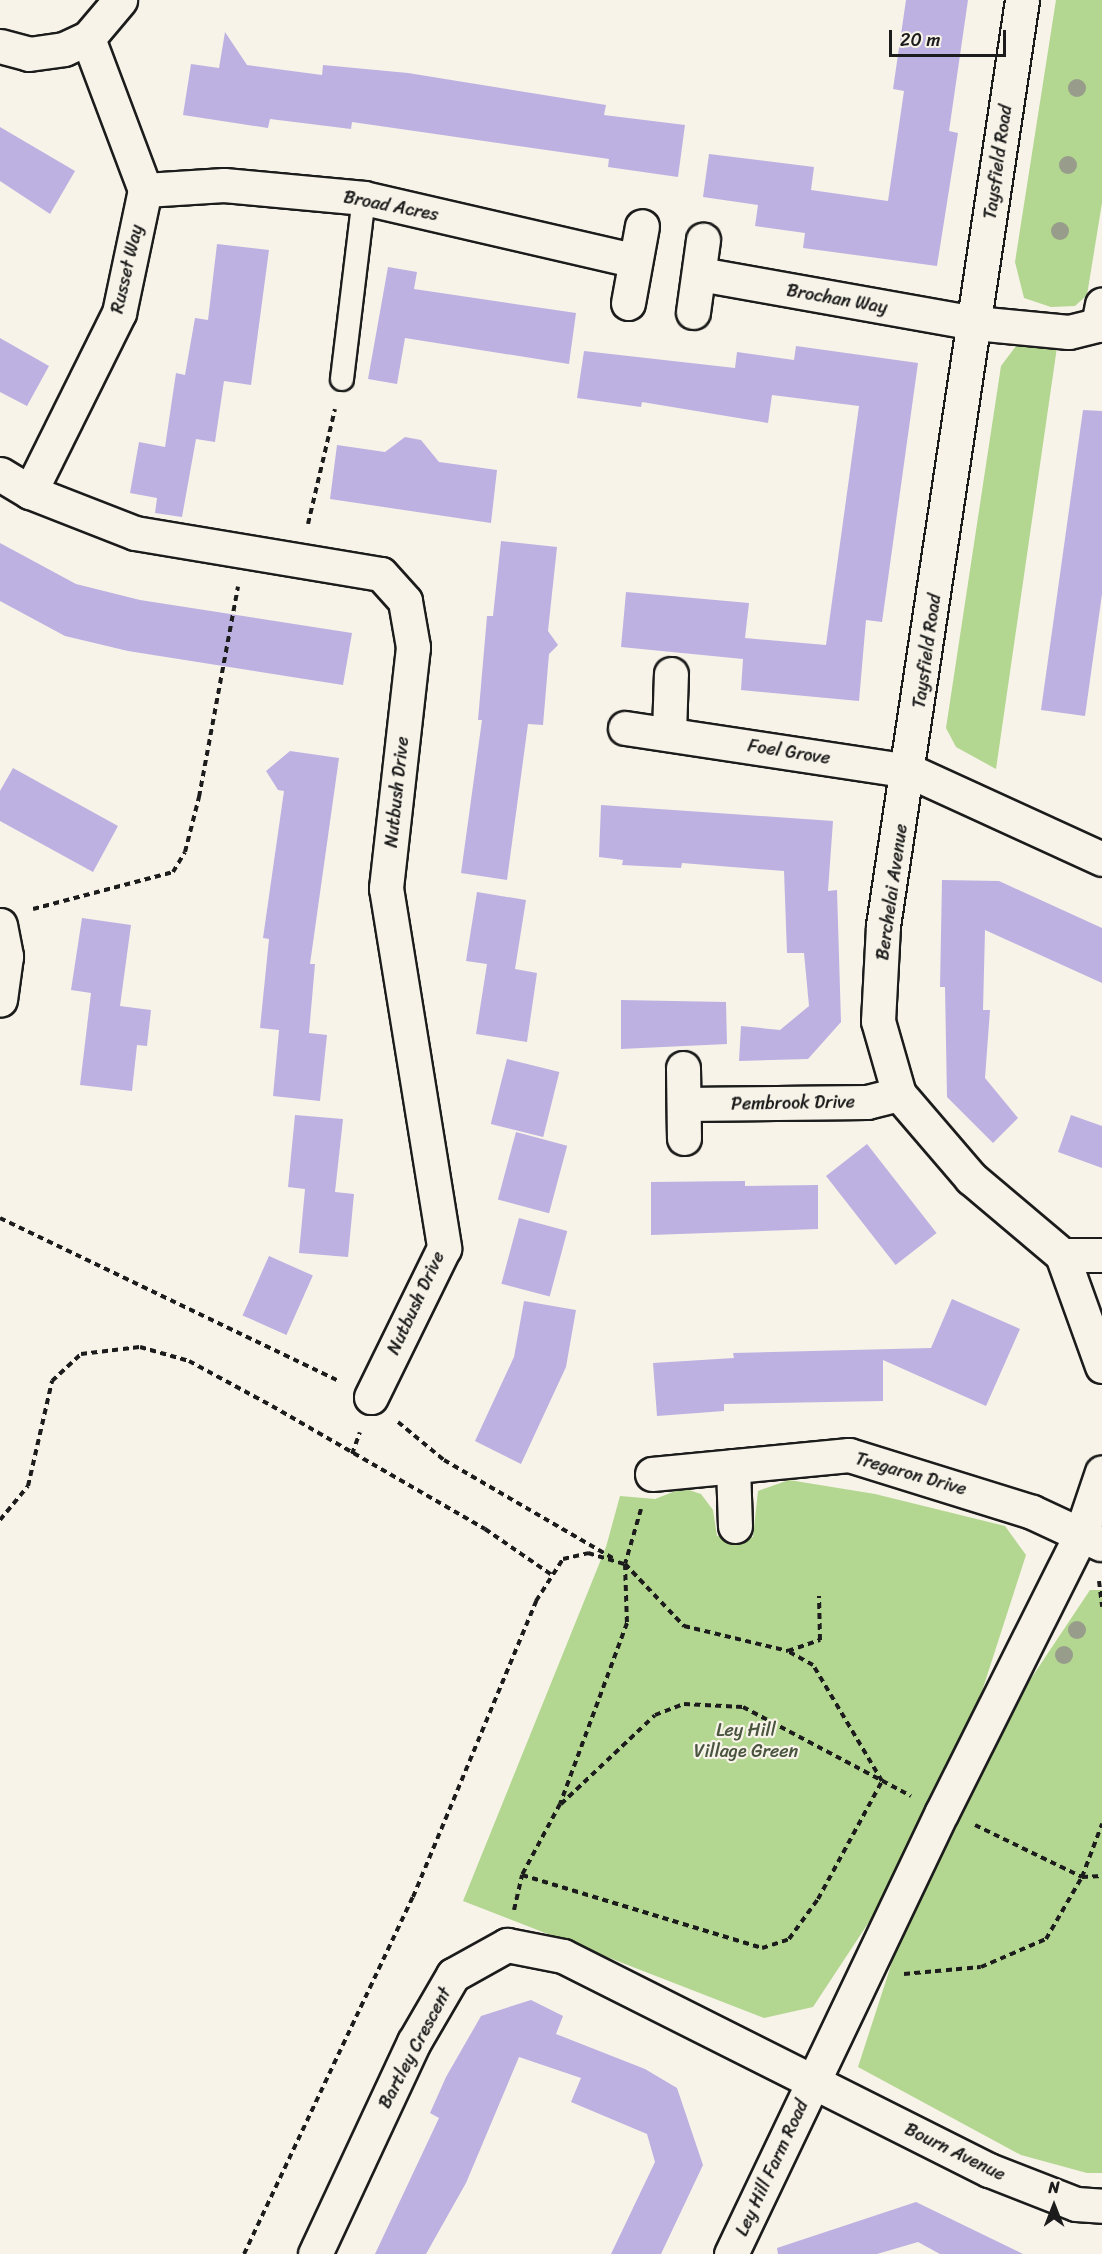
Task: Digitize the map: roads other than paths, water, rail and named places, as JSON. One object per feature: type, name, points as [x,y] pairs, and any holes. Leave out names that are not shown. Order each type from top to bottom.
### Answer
[{"type":"street","points":[[0,46],[29,54],[64,49],[88,38],[120,0]]},
{"type":"street","name":"Taysfield Road","points":[[910,771],[1022,0]]},
{"type":"street","points":[[88,38],[145,190]]},
{"type":"street","name":"Broad Acres","points":[[145,190],[224,185],[364,198],[633,260]]},
{"type":"street","name":"Russet Way","points":[[30,492],[119,313],[145,190]]},
{"type":"street","points":[[628,303],[633,260],[642,226]]},
{"type":"street","points":[[693,312],[703,240]]},
{"type":"street","name":"Brochan Way","points":[[700,274],[975,323]]},
{"type":"street","points":[[975,323],[1069,332],[1101,319]]},
{"type":"street","name":"Nutbush Drive","points":[[0,474],[30,492],[135,533],[244,553],[381,574],[405,601],[413,647],[386,888],[444,1248],[371,1397]]},
{"type":"street","points":[[669,733],[671,674]]},
{"type":"street","name":"Foel Grove","points":[[625,728],[910,771]]},
{"type":"street","points":[[910,771],[1102,859]]},
{"type":"street","name":"Berchelai Avenue","points":[[910,771],[883,926],[878,1021],[899,1094],[971,1178],[1062,1255],[1102,1366]]},
{"type":"street","points":[[0,1000],[11,918]]},
{"type":"street","points":[[683,1068],[684,1138]]},
{"type":"street","name":"Pembrook Drive","points":[[685,1104],[867,1102],[899,1094]]},
{"type":"street","points":[[1062,1255],[1102,1255]]},
{"type":"street","name":"Tregaron Drive","points":[[652,1474],[849,1455],[954,1485],[1092,1539]]},
{"type":"street","points":[[733,1466],[735,1526]]},
{"type":"street","points":[[1092,1539],[1102,1472]]},
{"type":"street","name":"Ley Hill Farm Road","points":[[731,2254],[862,1978],[1092,1539]]},
{"type":"street","name":"Bartley Crescent","points":[[315,2254],[414,2042],[453,1975],[507,1945],[563,1956],[813,2082]]},
{"type":"street","name":"Bourn Avenue","points":[[813,2082],[989,2170],[1076,2204],[1102,2206]]},
{"type":"lane","points":[[342,379],[364,198]]},
{"type":"park label","name":"Ley Hill Village Green","points":[[746,1741]]}]
